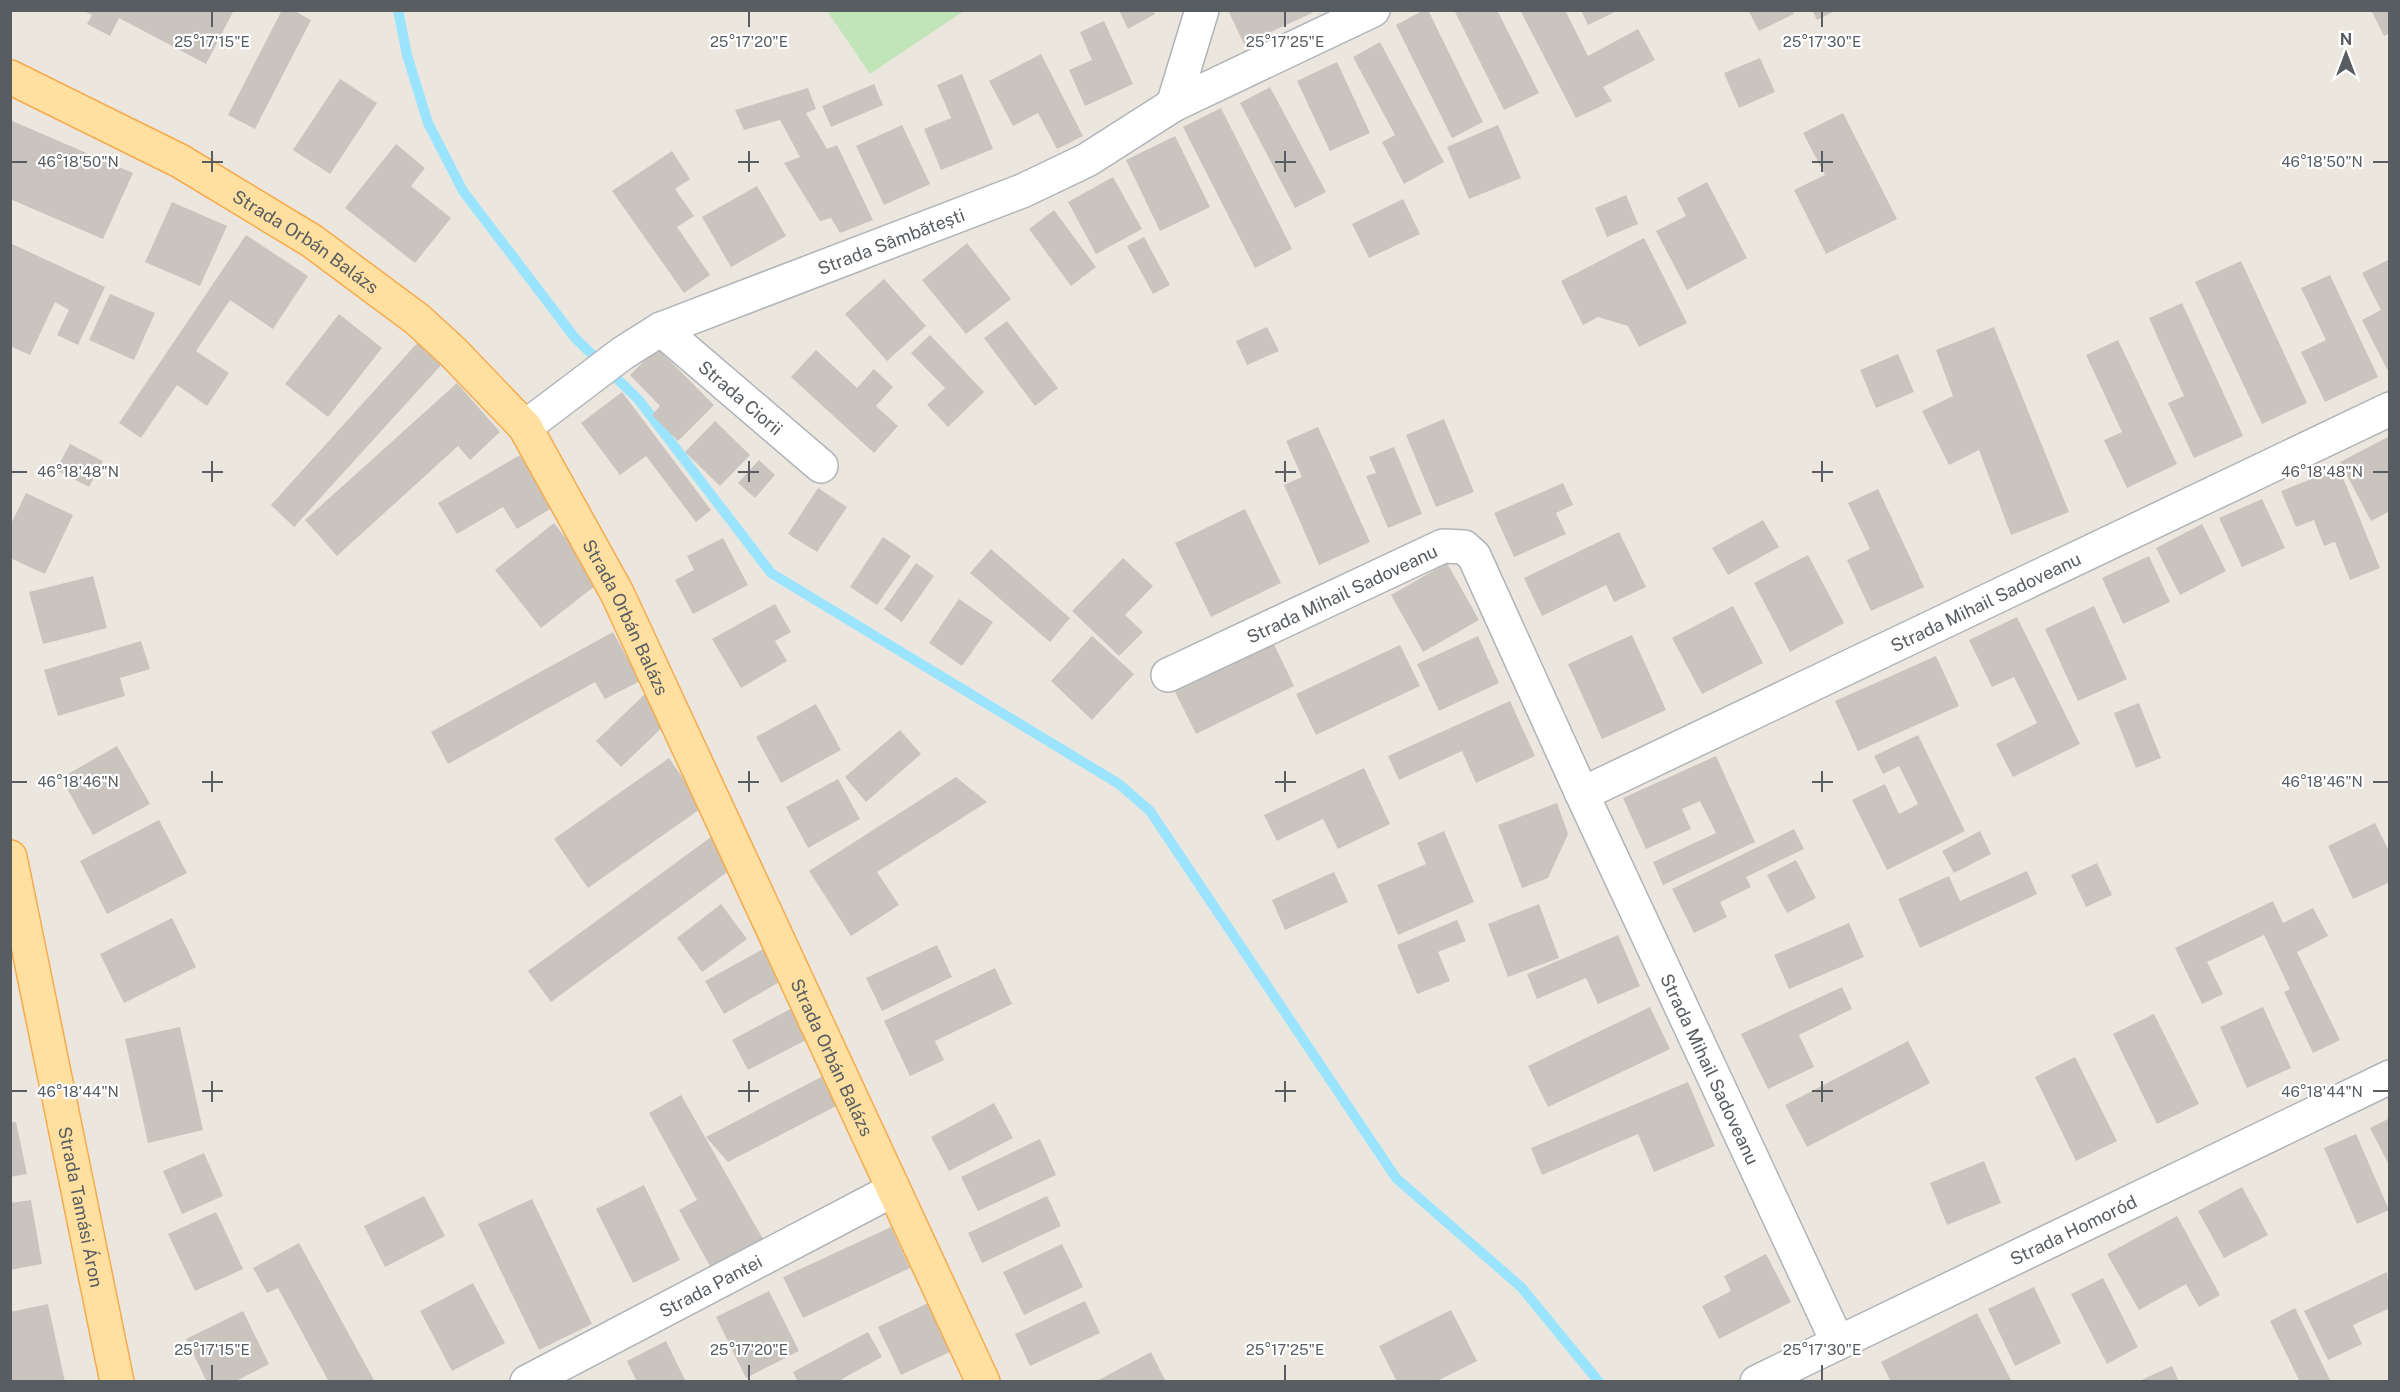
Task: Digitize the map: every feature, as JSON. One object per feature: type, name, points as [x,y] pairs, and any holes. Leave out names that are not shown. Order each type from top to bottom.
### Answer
[{"type":"main road","name":"Strada Orbán Balázs","points":[[10,76],[180,161],[312,241],[417,319],[453,351],[525,427],[617,593],[983,1382]]},
{"type":"main road","name":"Strada Tamási Áron","points":[[10,857],[117,1382]]},
{"type":"street","points":[[1173,105],[1202,10]]},
{"type":"street","name":"Strada Sâmbătești","points":[[525,427],[623,353],[662,329],[1022,192],[1086,160],[1173,105],[1373,10]]},
{"type":"street","name":"Strada Ciorii","points":[[662,329],[821,466]]},
{"type":"street","name":"Strada Mihail Sadoveanu","points":[[1582,794],[2390,409]]},
{"type":"street","name":"Strada Mihail Sadoveanu","points":[[1168,675],[1443,546],[1464,547],[1474,556],[1838,1344]]},
{"type":"street","name":"Strada Homoród","points":[[1757,1382],[2390,1077]]},
{"type":"street","name":"Strada Pantei","points":[[527,1382],[892,1190]]},
{"type":"green space","points":[[827,11],[964,11],[870,74]]},
{"type":"building","points":[[82,10],[234,10],[206,64],[119,18],[110,36],[87,24],[92,15]]},
{"type":"building","points":[[282,10],[293,10],[311,20],[255,129],[228,115]]},
{"type":"building","points":[[1119,10],[1153,10],[1155,14],[1128,29]]},
{"type":"building","points":[[1228,10],[1311,10],[1312,13],[1244,44]]},
{"type":"building","points":[[1428,10],[1483,122],[1452,138],[1396,25]]},
{"type":"building","points":[[1454,10],[1497,10],[1539,93],[1504,110]]},
{"type":"building","points":[[1520,10],[1565,10],[1588,56],[1638,29],[1655,60],[1603,87],[1612,101],[1576,118]]},
{"type":"building","points":[[1581,10],[1619,10],[1588,25]]},
{"type":"building","points":[[1748,10],[1792,10],[1794,14],[1759,31]]},
{"type":"building","points":[[1812,10],[1837,10],[1817,20]]},
{"type":"building","points":[[2371,10],[2390,10],[2390,33],[2384,36]]},
{"type":"building","points":[[1104,21],[1133,84],[1085,106],[1069,70],[1092,60],[1080,32]]},
{"type":"building","points":[[1380,42],[1444,162],[1404,184],[1382,142],[1395,135],[1353,57]]},
{"type":"building","points":[[1041,54],[1083,136],[1057,149],[1038,113],[1013,126],[989,81]]},
{"type":"building","points":[[1760,58],[1775,92],[1739,108],[1724,73]]},
{"type":"building","points":[[1337,62],[1370,133],[1330,151],[1297,81]]},
{"type":"building","points":[[962,74],[993,149],[941,170],[924,129],[951,118],[937,85]]},
{"type":"building","points":[[340,79],[377,103],[330,174],[293,150]]},
{"type":"building","points":[[874,84],[883,105],[831,127],[822,106]]},
{"type":"building","points":[[1270,87],[1326,192],[1295,208],[1240,103]]},
{"type":"building","points":[[808,88],[816,109],[806,113],[827,149],[837,145],[873,220],[840,233],[831,218],[820,221],[784,163],[800,157],[780,120],[744,130],[735,110]]},
{"type":"building","points":[[1221,108],[1292,249],[1255,268],[1183,127]]},
{"type":"building","points":[[1843,113],[1897,219],[1826,254],[1794,190],[1825,175],[1803,133]]},
{"type":"building","points":[[10,120],[133,173],[103,239],[10,199]]},
{"type":"building","points":[[902,125],[930,184],[884,205],[856,146]]},
{"type":"building","points":[[1498,125],[1521,178],[1469,199],[1447,147]]},
{"type":"building","points":[[1175,136],[1210,207],[1160,231],[1126,160]]},
{"type":"building","points":[[396,144],[425,168],[411,186],[451,218],[415,263],[345,208]]},
{"type":"building","points":[[672,151],[690,179],[675,189],[694,216],[677,227],[710,275],[684,293],[612,191]]},
{"type":"building","points":[[1113,177],[1142,229],[1096,254],[1068,202]]},
{"type":"building","points":[[1707,182],[1747,258],[1687,290],[1656,231],[1686,216],[1677,198]]},
{"type":"building","points":[[757,186],[786,236],[731,267],[702,217]]},
{"type":"building","points":[[1626,195],[1638,224],[1607,237],[1595,208]]},
{"type":"building","points":[[1403,199],[1420,234],[1369,258],[1352,224]]},
{"type":"building","points":[[172,202],[227,226],[200,286],[145,262]]},
{"type":"building","points":[[1054,210],[1096,267],[1071,286],[1029,229]]},
{"type":"building","points":[[246,235],[308,276],[273,329],[230,300],[196,351],[229,373],[207,406],[177,385],[141,438],[119,423]]},
{"type":"building","points":[[1144,237],[1170,285],[1153,294],[1127,246]]},
{"type":"building","points":[[1644,238],[1687,323],[1639,347],[1628,326],[1598,317],[1583,325],[1561,281]]},
{"type":"building","points":[[10,243],[105,287],[78,345],[57,335],[69,310],[55,302],[30,355],[10,346]]},
{"type":"building","points":[[967,243],[1011,299],[966,334],[922,280]]},
{"type":"building","points":[[2390,259],[2390,368],[2387,369],[2362,320],[2381,310],[2362,273]]},
{"type":"building","points":[[2241,261],[2307,403],[2262,424],[2195,282]]},
{"type":"building","points":[[2330,275],[2378,377],[2325,402],[2301,352],[2326,340],[2301,288]]},
{"type":"building","points":[[884,279],[926,326],[887,361],[845,314]]},
{"type":"building","points":[[110,294],[155,313],[134,360],[89,340]]},
{"type":"building","points":[[2182,303],[2243,436],[2194,458],[2168,403],[2184,396],[2149,318]]},
{"type":"building","points":[[339,314],[382,348],[328,417],[285,384]]},
{"type":"building","points":[[1007,321],[1058,388],[1035,406],[984,338]]},
{"type":"building","points":[[1267,327],[1279,351],[1247,365],[1236,341]]},
{"type":"building","points":[[1994,327],[2069,512],[2011,535],[1979,450],[1949,465],[1922,411],[1953,396],[1936,350]]},
{"type":"building","points":[[930,335],[984,392],[948,427],[927,405],[945,388],[911,353]]},
{"type":"building","points":[[2118,340],[2177,464],[2127,488],[2104,440],[2122,432],[2086,355]]},
{"type":"building","points":[[419,341],[443,363],[294,527],[271,505]]},
{"type":"building","points":[[657,348],[714,405],[678,441],[652,415],[660,406],[630,375]]},
{"type":"building","points":[[816,350],[857,388],[874,369],[893,387],[876,406],[898,426],[874,453],[791,377]]},
{"type":"building","points":[[1898,354],[1914,392],[1876,408],[1860,370]]},
{"type":"building","points":[[457,383],[500,432],[470,460],[458,446],[337,556],[305,520]]},
{"type":"building","points":[[622,392],[711,510],[696,522],[646,456],[620,475],[581,423]]},
{"type":"building","points":[[1444,419],[1474,492],[1436,507],[1406,435]]},
{"type":"building","points":[[715,421],[750,455],[720,486],[685,452]]},
{"type":"building","points":[[1318,427],[1370,542],[1319,565],[1284,485],[1302,477],[1286,441]]},
{"type":"building","points":[[2388,437],[2390,511],[2371,521],[2340,462]]},
{"type":"building","points":[[70,444],[103,461],[89,487],[56,470]]},
{"type":"building","points":[[1394,447],[1422,514],[1388,528],[1366,476],[1376,473],[1369,457]]},
{"type":"building","points":[[520,455],[552,508],[517,529],[503,507],[457,534],[438,503]]},
{"type":"building","points":[[759,460],[775,475],[755,498],[738,483]]},
{"type":"building","points":[[2339,468],[2380,568],[2350,580],[2335,542],[2324,546],[2314,520],[2296,527],[2281,491]]},
{"type":"building","points":[[1563,483],[1573,505],[1556,513],[1566,534],[1514,557],[1494,513]]},
{"type":"building","points":[[818,488],[847,507],[817,552],[788,534]]},
{"type":"building","points":[[1878,489],[1924,587],[1871,611],[1847,560],[1870,549],[1848,503]]},
{"type":"building","points":[[26,493],[73,515],[45,574],[10,558],[10,526]]},
{"type":"building","points":[[2262,499],[2285,548],[2242,567],[2219,518]]},
{"type":"building","points":[[1245,509],[1281,583],[1211,617],[1175,543]]},
{"type":"building","points":[[1763,520],[1779,547],[1728,575],[1712,548]]},
{"type":"building","points":[[554,523],[600,582],[541,628],[495,570]]},
{"type":"building","points":[[2202,524],[2226,571],[2180,595],[2156,548]]},
{"type":"building","points":[[1619,532],[1646,587],[1614,602],[1606,585],[1542,616],[1524,578]]},
{"type":"building","points":[[883,537],[911,556],[877,605],[850,587]]},
{"type":"building","points":[[723,538],[748,585],[693,614],[675,580],[694,570],[687,556]]},
{"type":"building","points":[[991,549],[1070,618],[1050,642],[970,573]]},
{"type":"building","points":[[1808,555],[1844,623],[1790,652],[1754,583]]},
{"type":"building","points":[[2149,556],[2170,602],[2123,624],[2102,578]]},
{"type":"building","points":[[1123,558],[1153,586],[1125,615],[1143,632],[1119,656],[1072,611]]},
{"type":"building","points":[[916,563],[934,576],[902,622],[884,609]]},
{"type":"building","points":[[1447,563],[1479,620],[1423,652],[1391,595]]},
{"type":"building","points":[[93,576],[107,628],[43,644],[29,592]]},
{"type":"building","points":[[959,599],[993,622],[962,666],[929,643]]},
{"type":"building","points":[[775,604],[791,632],[775,641],[787,661],[741,688],[712,639]]},
{"type":"building","points":[[1733,606],[1763,663],[1702,694],[1672,638]]},
{"type":"building","points":[[2094,606],[2127,679],[2078,701],[2045,629]]},
{"type":"building","points":[[2017,617],[2080,744],[2013,777],[1996,744],[2037,723],[2014,677],[1992,687],[1969,640]]},
{"type":"building","points":[[613,632],[640,681],[605,699],[595,682],[448,764],[431,732]]},
{"type":"building","points":[[1632,635],[1666,710],[1602,739],[1568,664]]},
{"type":"building","points":[[1092,636],[1134,674],[1092,720],[1051,681]]},
{"type":"building","points":[[1478,636],[1499,683],[1439,711],[1417,664]]},
{"type":"building","points":[[1272,640],[1294,686],[1196,734],[1173,688]]},
{"type":"building","points":[[141,641],[150,669],[120,678],[125,696],[58,716],[44,670]]},
{"type":"building","points":[[1400,645],[1420,686],[1316,735],[1296,694]]},
{"type":"building","points":[[1936,656],[1959,706],[1858,751],[1835,701]]},
{"type":"building","points":[[647,692],[672,718],[621,767],[596,741]]},
{"type":"building","points":[[1510,701],[1535,756],[1476,783],[1462,751],[1399,780],[1388,756]]},
{"type":"building","points":[[2139,703],[2161,758],[2136,768],[2114,713]]},
{"type":"building","points":[[816,704],[841,750],[781,783],[756,737]]},
{"type":"building","points":[[900,730],[921,754],[866,802],[845,777]]},
{"type":"building","points":[[1918,735],[1965,831],[1887,870],[1852,800],[1885,784],[1899,814],[1918,804],[1899,766],[1883,774],[1874,756]]},
{"type":"building","points":[[117,746],[150,804],[93,835],[61,778]]},
{"type":"building","points":[[1716,756],[1755,842],[1663,885],[1653,862],[1716,833],[1700,801],[1682,809],[1691,829],[1646,849],[1623,798]]},
{"type":"building","points":[[669,758],[703,807],[588,888],[554,839]]},
{"type":"building","points":[[1364,768],[1390,824],[1338,849],[1323,819],[1277,841],[1264,815]]},
{"type":"building","points":[[956,777],[987,802],[877,872],[899,905],[851,936],[809,871]]},
{"type":"building","points":[[838,779],[860,819],[808,848],[786,807]]},
{"type":"building","points":[[1557,803],[1568,834],[1548,878],[1522,888],[1498,825]]},
{"type":"building","points":[[159,820],[187,873],[107,914],[80,861]]},
{"type":"building","points":[[2375,823],[2390,853],[2390,882],[2353,899],[2328,846]]},
{"type":"building","points":[[1794,829],[1804,849],[1746,877],[1751,887],[1720,902],[1727,917],[1694,933],[1672,889]]},
{"type":"building","points":[[1444,831],[1474,902],[1398,935],[1377,885],[1426,864],[1417,843]]},
{"type":"building","points":[[1980,831],[1991,854],[1954,873],[1942,851]]},
{"type":"building","points":[[711,837],[734,867],[551,1002],[528,971]]},
{"type":"building","points":[[1796,860],[1816,898],[1787,913],[1767,875]]},
{"type":"building","points":[[2097,863],[2112,895],[2086,907],[2071,875]]},
{"type":"building","points":[[2027,871],[2037,894],[1920,948],[1898,899],[1949,876],[1960,901]]},
{"type":"building","points":[[1334,872],[1348,902],[1285,930],[1272,900]]},
{"type":"building","points":[[2273,901],[2283,923],[2313,908],[2328,936],[2297,952],[2340,1040],[2313,1053],[2284,992],[2290,989],[2264,935],[2207,962],[2223,994],[2202,1004],[2175,948]]},
{"type":"building","points":[[721,904],[747,939],[702,972],[677,938]]},
{"type":"building","points":[[1539,904],[1559,958],[1508,977],[1488,924]]},
{"type":"building","points":[[172,918],[196,967],[124,1003],[100,954]]},
{"type":"building","points":[[1457,920],[1466,941],[1438,952],[1450,981],[1417,994],[1397,945]]},
{"type":"building","points":[[1849,923],[1864,957],[1789,989],[1774,955]]},
{"type":"building","points":[[1618,935],[1640,986],[1598,1004],[1586,978],[1537,999],[1527,974]]},
{"type":"building","points":[[937,945],[952,977],[882,1011],[866,978]]},
{"type":"building","points":[[765,948],[783,980],[724,1014],[705,981]]},
{"type":"building","points":[[995,968],[1012,1004],[935,1041],[944,1060],[910,1076],[884,1021]]},
{"type":"building","points":[[1842,987],[1852,1009],[1799,1035],[1814,1067],[1768,1089],[1741,1034]]},
{"type":"building","points":[[794,1007],[810,1038],[748,1070],[732,1040]]},
{"type":"building","points":[[1650,1007],[1670,1049],[1548,1107],[1528,1066]]},
{"type":"building","points":[[2263,1007],[2291,1068],[2247,1088],[2220,1027]]},
{"type":"building","points":[[2154,1014],[2199,1104],[2157,1124],[2113,1034]]},
{"type":"building","points":[[180,1027],[203,1130],[148,1143],[125,1039]]},
{"type":"building","points":[[1908,1041],[1930,1083],[1807,1147],[1785,1105]]},
{"type":"building","points":[[2075,1057],[2117,1141],[2076,1161],[2035,1077]]},
{"type":"building","points":[[825,1075],[840,1104],[728,1162],[706,1137]]},
{"type":"building","points":[[1688,1082],[1715,1146],[1654,1172],[1638,1134],[1542,1175],[1531,1148]]},
{"type":"building","points":[[681,1095],[763,1239],[711,1268],[679,1210],[697,1200],[649,1113]]},
{"type":"building","points":[[994,1103],[1013,1138],[949,1171],[931,1137]]},
{"type":"building","points":[[2390,1118],[2390,1167],[2370,1128]]},
{"type":"building","points":[[16,1122],[27,1174],[10,1177],[10,1123]]},
{"type":"building","points":[[2356,1134],[2389,1210],[2357,1224],[2324,1148]]},
{"type":"building","points":[[1040,1139],[1056,1175],[978,1211],[961,1177]]},
{"type":"building","points":[[204,1153],[223,1196],[182,1214],[163,1171]]},
{"type":"building","points":[[1984,1161],[2001,1203],[1947,1225],[1930,1183]]},
{"type":"building","points":[[644,1185],[680,1260],[633,1283],[596,1209]]},
{"type":"building","points":[[2242,1187],[2268,1235],[2224,1258],[2198,1211]]},
{"type":"building","points":[[424,1196],[445,1236],[385,1267],[364,1226]]},
{"type":"building","points":[[1047,1196],[1061,1226],[982,1263],[968,1233]]},
{"type":"building","points":[[532,1199],[592,1324],[539,1350],[478,1224]]},
{"type":"building","points":[[31,1200],[42,1264],[10,1270],[10,1203]]},
{"type":"building","points":[[216,1212],[243,1269],[195,1291],[168,1234]]},
{"type":"building","points":[[2177,1216],[2220,1295],[2199,1307],[2186,1284],[2139,1310],[2107,1254]]},
{"type":"building","points":[[891,1227],[910,1268],[803,1318],[783,1277]]},
{"type":"building","points":[[299,1243],[375,1382],[329,1382],[278,1288],[267,1293],[253,1268]]},
{"type":"building","points":[[1062,1244],[1083,1287],[1024,1315],[1003,1272]]},
{"type":"building","points":[[1766,1254],[1791,1302],[1719,1339],[1702,1306],[1731,1291],[1724,1276]]},
{"type":"building","points":[[2387,1272],[2390,1308],[2353,1325],[2362,1344],[2328,1360],[2304,1311]]},
{"type":"building","points":[[2103,1278],[2138,1347],[2107,1364],[2071,1294]]},
{"type":"building","points":[[473,1283],[505,1343],[452,1371],[420,1311]]},
{"type":"building","points":[[2034,1287],[2061,1343],[2015,1366],[1988,1309]]},
{"type":"building","points":[[769,1291],[799,1351],[746,1378],[716,1317]]},
{"type":"building","points":[[932,1301],[956,1349],[901,1375],[878,1327]]},
{"type":"building","points":[[1085,1301],[1100,1333],[1030,1366],[1015,1334]]},
{"type":"building","points":[[48,1304],[65,1382],[10,1382],[10,1312]]},
{"type":"building","points":[[2295,1308],[2331,1382],[2300,1382],[2270,1321]]},
{"type":"building","points":[[1451,1310],[1477,1361],[1435,1382],[1397,1382],[1379,1346]]},
{"type":"building","points":[[243,1311],[269,1364],[234,1382],[207,1382],[186,1339]]},
{"type":"building","points":[[1977,1313],[2012,1382],[1891,1382],[1881,1362]]},
{"type":"building","points":[[868,1332],[882,1357],[842,1379],[843,1382],[798,1382],[793,1372]]},
{"type":"building","points":[[666,1341],[686,1382],[637,1382],[627,1361]]},
{"type":"building","points":[[1151,1352],[1166,1382],[1095,1382]]},
{"type":"building","points":[[2172,1366],[2179,1382],[2137,1382]]},
{"type":"waterway","points":[[398,10],[407,55],[428,123],[463,191],[575,338],[638,399],[771,573],[1119,784],[1150,811],[1396,1178],[1521,1287],[1599,1382]]}]
